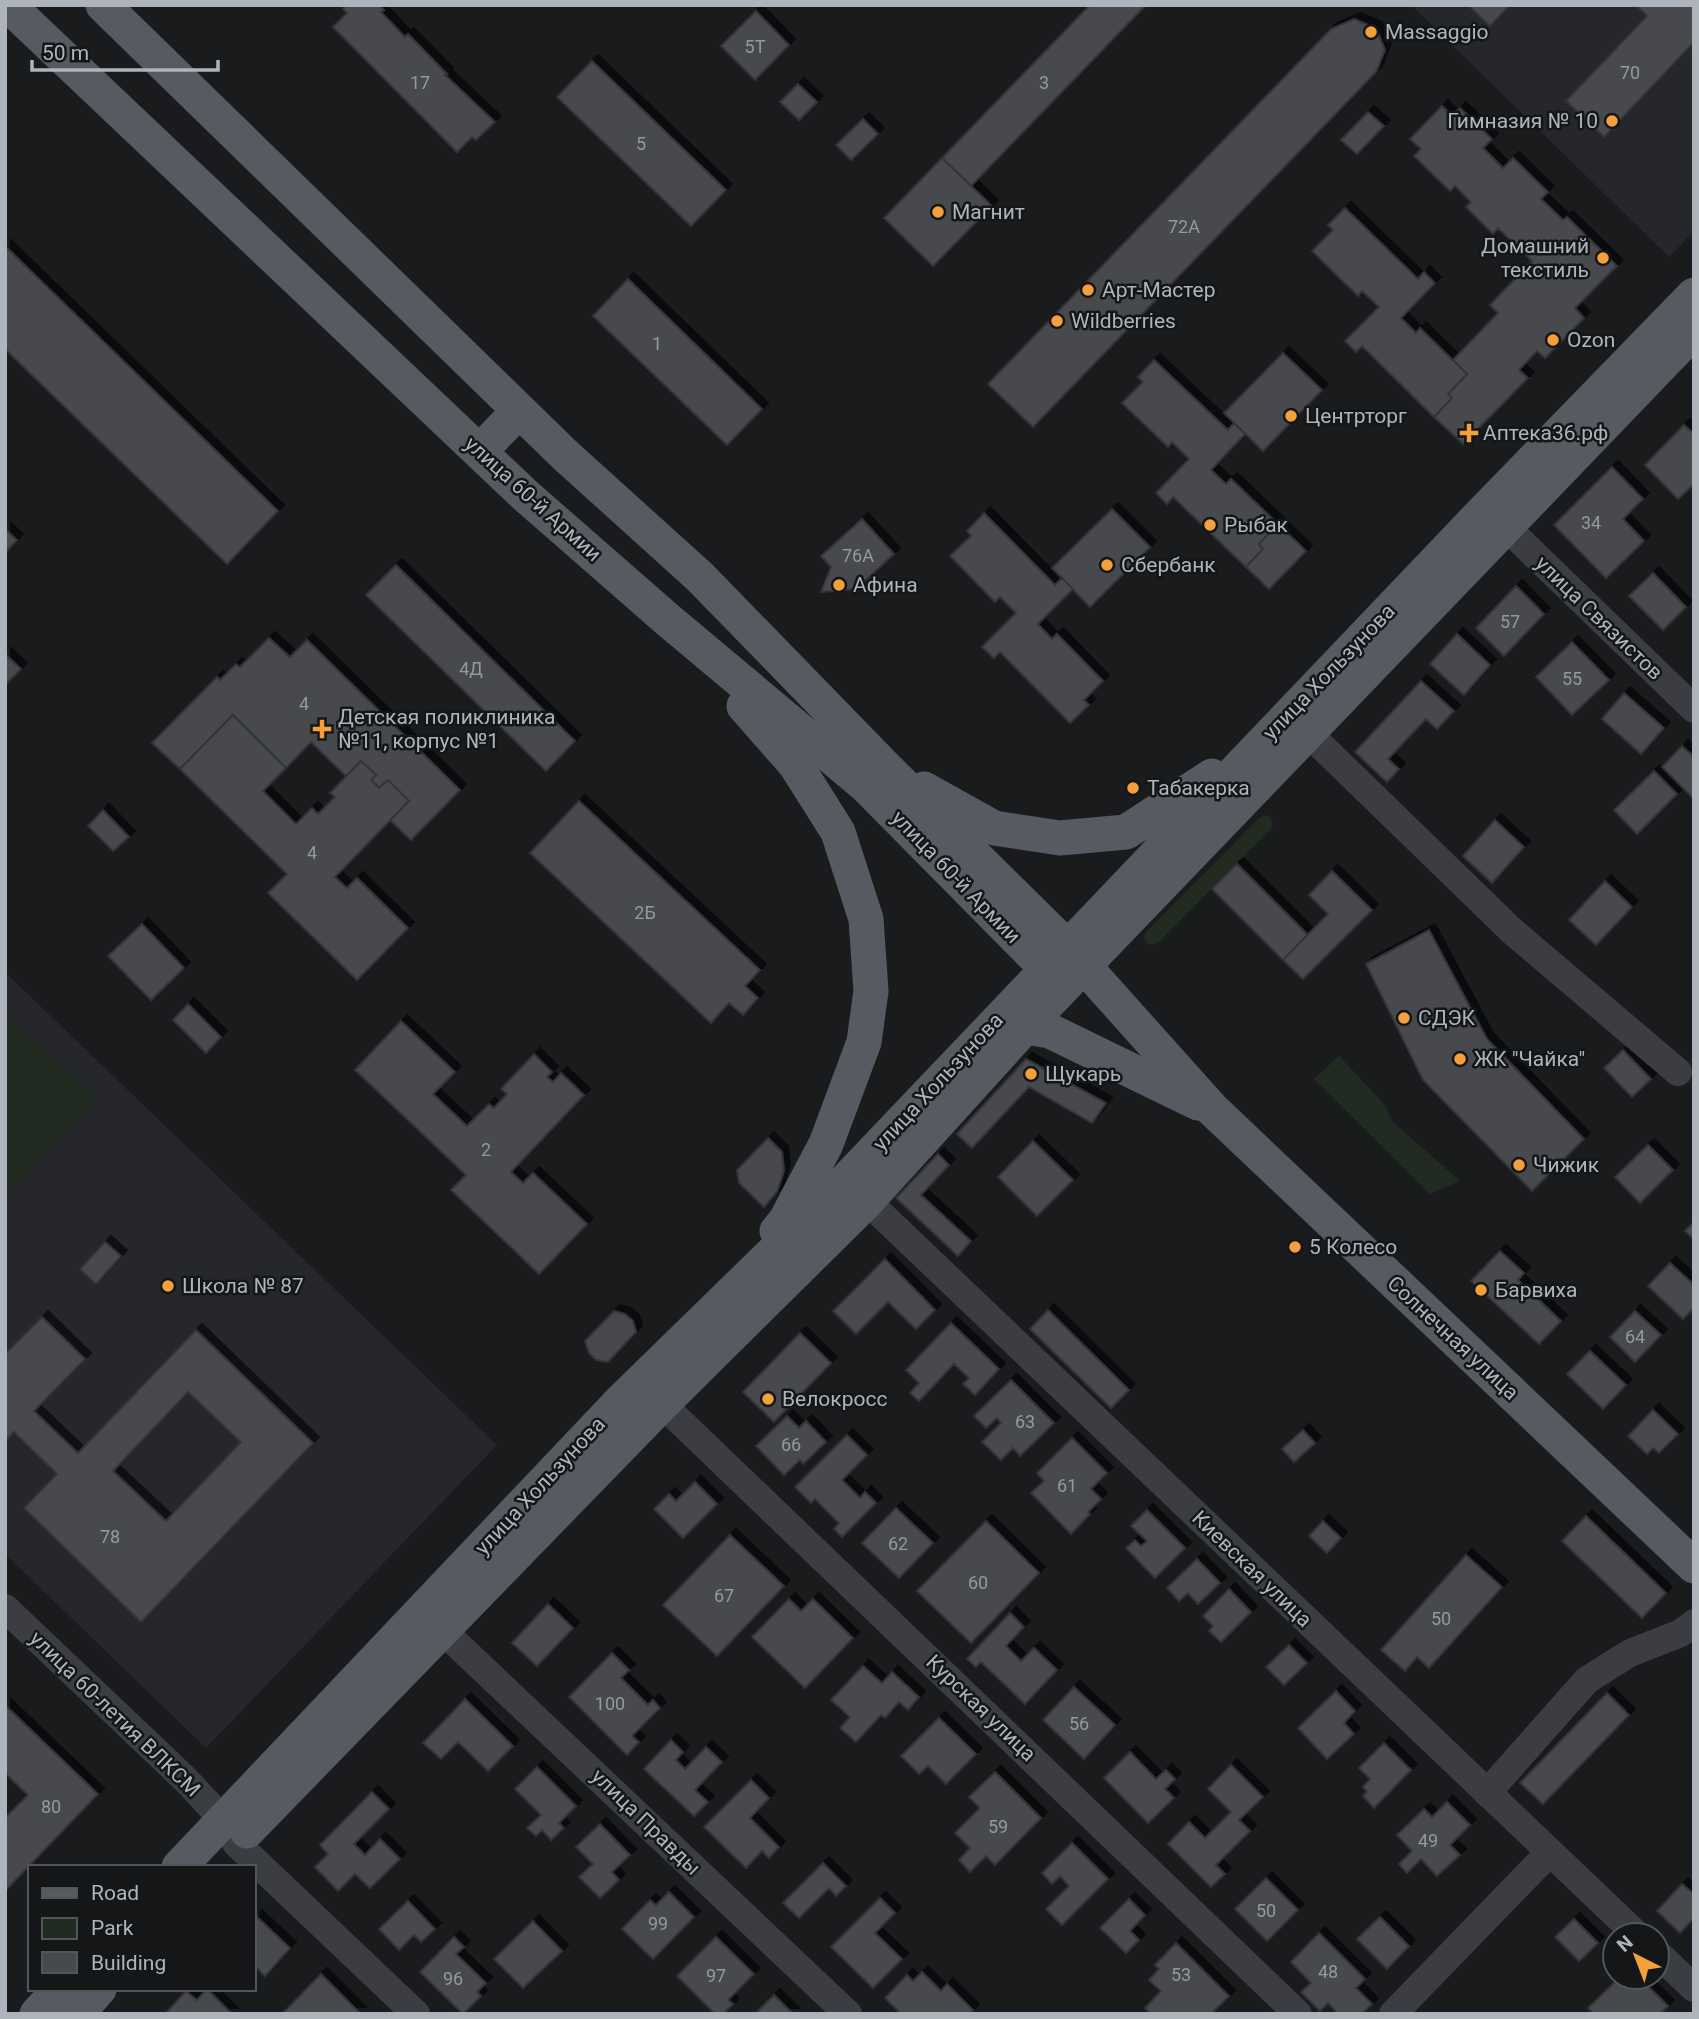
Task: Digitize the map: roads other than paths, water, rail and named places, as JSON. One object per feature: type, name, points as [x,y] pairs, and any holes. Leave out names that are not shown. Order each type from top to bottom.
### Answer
[{"type":"main road","name":"улица 60-й Армии","points":[[8,5],[524,495],[865,785],[1065,967]]},
{"type":"main road","name":"улица 60-й Армии","points":[[103,5],[519,411],[700,577],[884,766],[1065,967]]},
{"type":"main road","name":"улица Хользунова","points":[[224,1843],[620,1402],[1010,1025],[1065,967],[1259,746],[1694,295]]},
{"type":"main road","name":"улица Хользунова","points":[[1065,967],[1308,733],[1694,331]]},
{"type":"main road","points":[[480,451],[519,411]]},
{"type":"main road","points":[[668,620],[795,764],[838,832],[866,919],[871,991],[864,1042],[826,1144],[786,1220],[706,1318]]},
{"type":"main road","points":[[884,766],[994,828],[1060,838],[1126,832],[1259,746]]},
{"type":"main road","name":"Солнечная улица","points":[[1065,967],[1694,1566]]},
{"type":"main road","name":"улица Хользунова","points":[[183,1865],[224,1843],[443,1631],[662,1404],[867,1201],[1010,1025]]},
{"type":"main road","name":"Солнечная улица","points":[[1010,1025],[1050,1031],[1212,1109]]},
{"type":"main road","points":[[37,2014],[58,1991]]},
{"type":"main road","points":[[77,2014],[97,1991]]},
{"type":"street","name":"улица Связистов","points":[[1505,526],[1694,709]]},
{"type":"street","points":[[1308,733],[1512,931],[1678,1072]]},
{"type":"street","name":"Киевская улица","points":[[867,1201],[1622,1921]]},
{"type":"street","name":"Курская улица","points":[[662,1404],[1298,2014]]},
{"type":"street","name":"улица 60-летия ВЛКСМ","points":[[5,1608],[187,1781],[224,1843],[249,1865]]},
{"type":"street","points":[[1487,1793],[1587,1681],[1630,1653],[1681,1633],[1694,1623]]},
{"type":"street","name":"улица Правды","points":[[443,1631],[848,2014]]},
{"type":"street","points":[[1393,2014],[1549,1853]]},
{"type":"street","name":"улица 60-летия ВЛКСМ","points":[[256,1872],[416,2014]]},
{"type":"street","points":[[1671,1966],[1694,1988]]},
{"type":"place","name":"Massaggio","points":[[1371,32]]},
{"type":"place","name":"Гимназия № 10","points":[[1612,121]]},
{"type":"place","name":"Магнит","points":[[938,212]]},
{"type":"place","name":"Домашний текстиль","points":[[1603,258]]},
{"type":"place","name":"Арт-Мастер","points":[[1088,290]]},
{"type":"place","name":"Wildberries","points":[[1057,321]]},
{"type":"place","name":"Ozon","points":[[1553,340]]},
{"type":"place","name":"Центрторг","points":[[1291,416]]},
{"type":"place","name":"Аптека36.рф","points":[[1469,433]]},
{"type":"place","name":"Рыбак","points":[[1210,525]]},
{"type":"place","name":"Сбербанк","points":[[1107,565]]},
{"type":"place","name":"Афина","points":[[839,585]]},
{"type":"place","name":"Детская поликлиника №11, корпус №1","points":[[322,729]]},
{"type":"place","name":"Табакерка","points":[[1133,788]]},
{"type":"place","name":"СДЭК","points":[[1404,1018]]},
{"type":"place","name":"ЖК \"Чайка\"","points":[[1460,1059]]},
{"type":"place","name":"Щукарь","points":[[1031,1074]]},
{"type":"place","name":"Чижик","points":[[1519,1165]]},
{"type":"place","name":"5 Колесо","points":[[1295,1247]]},
{"type":"place","name":"Школа № 87","points":[[168,1286]]},
{"type":"place","name":"Барвиха","points":[[1481,1290]]},
{"type":"place","name":"Велокросс","points":[[768,1399]]}]
